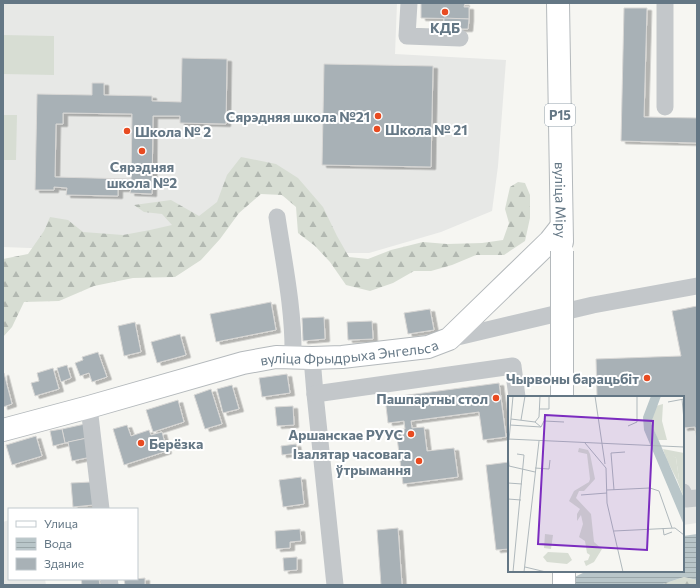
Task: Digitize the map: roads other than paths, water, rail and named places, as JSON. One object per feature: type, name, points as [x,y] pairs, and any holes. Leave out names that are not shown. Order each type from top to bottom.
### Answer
[{"type":"main road","name":"вуліца Міру","points":[[558,3],[562,251],[562,396]]},
{"type":"main road","points":[[449,339],[550,241],[561,227]]},
{"type":"main road","name":"вуліца Фрыдрыха Энгельса","points":[[3,430],[243,363],[276,357],[303,358],[342,356],[428,347],[449,339]]},
{"type":"main road","points":[[564,572],[564,585]]},
{"type":"street","points":[[409,3],[407,36],[460,38]]},
{"type":"street","points":[[665,3],[665,107]]},
{"type":"street","points":[[277,217],[290,294],[293,339],[303,358],[315,394],[335,585]]},
{"type":"street","name":"вуліца Фрыдрыха Энгельса","points":[[449,339],[592,305],[697,286]]},
{"type":"street","points":[[315,394],[513,366],[517,396]]},
{"type":"street","points":[[89,407],[101,508]]},
{"type":"street","points":[[684,494],[686,499],[697,498]]},
{"type":"water","points":[[697,534],[697,580],[684,577],[660,585],[558,585],[585,572],[684,572],[684,536]]},
{"type":"place","name":"КДБ","points":[[445,12]]},
{"type":"place","name":"Сярэдняя школа №21","points":[[378,116]]},
{"type":"place","name":"Школа № 21","points":[[377,129]]},
{"type":"place","name":"Школа № 2","points":[[127,131]]},
{"type":"place","name":"Сярэдняя школа №2","points":[[142,151]]},
{"type":"place","name":"Чырвоны барацьбіт","points":[[647,378]]},
{"type":"place","name":"Пашпартны стол","points":[[496,398]]},
{"type":"place","name":"Аршанскае РУУС","points":[[411,434]]},
{"type":"place","name":"Берёзка","points":[[141,443]]},
{"type":"place","name":"Ізалятар часовага ўтрымання","points":[[419,461]]}]
